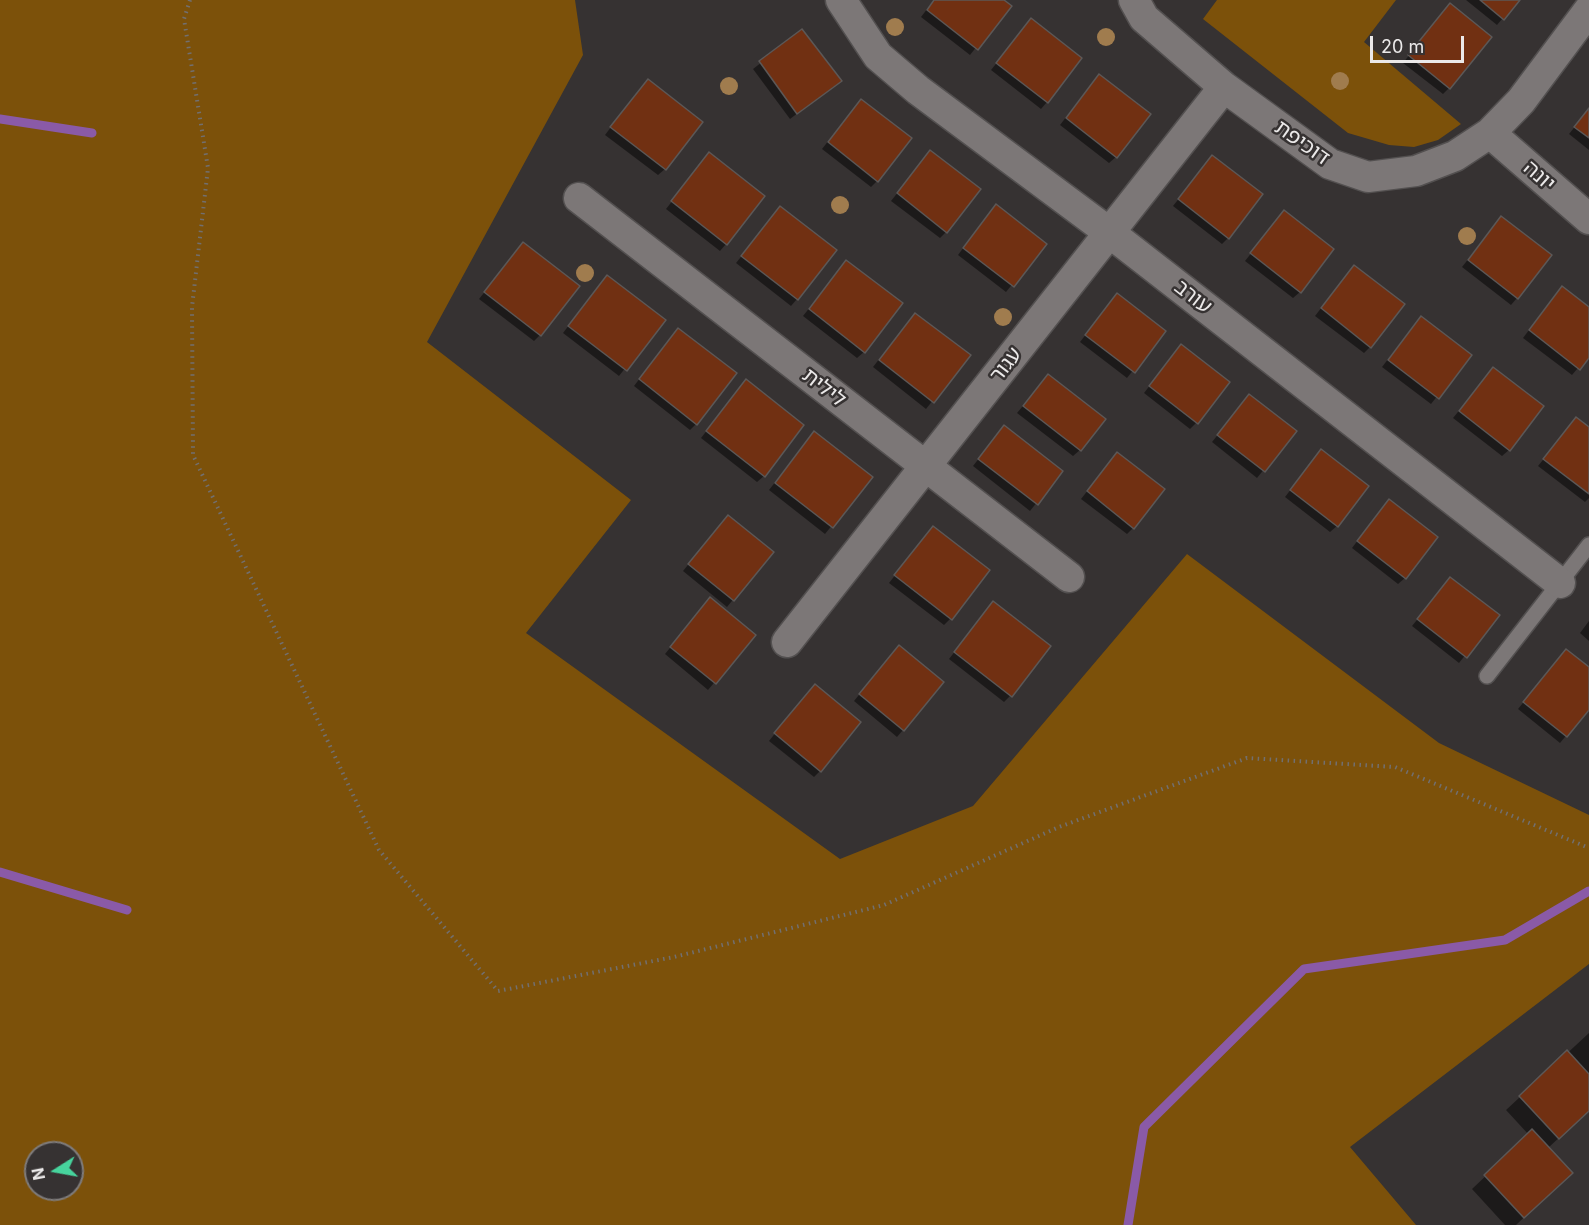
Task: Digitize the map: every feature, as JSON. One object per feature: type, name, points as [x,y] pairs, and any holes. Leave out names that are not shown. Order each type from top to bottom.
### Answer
[{"type":"street","name":"עורב","points":[[841,0],[878,56],[918,90],[1110,233],[1560,583]]},
{"type":"street","name":"דוכיפת","points":[[1134,0],[1144,18],[1224,87],[1330,164],[1368,177],[1416,171],[1455,156],[1490,133],[1521,101],[1589,10]]},
{"type":"street","name":"עגור","points":[[787,642],[1224,87]]},
{"type":"street","name":"יונה","points":[[1490,133],[1589,219]]},
{"type":"street","name":"לילית","points":[[579,198],[1069,577]]},
{"type":"lane","points":[[1487,676],[1589,545]]},
{"type":"path","points":[[190,0],[184,19],[208,168],[192,308],[193,455],[379,850],[498,991],[674,957],[884,905],[1059,827],[1247,758],[1395,767],[1589,848]]},
{"type":"shaded area","points":[[0,0],[575,0],[583,55],[427,342],[631,500],[526,633],[840,859],[973,806],[1187,554],[1439,743],[1589,815],[1589,964],[1350,1147],[1416,1225],[0,1225]]},
{"type":"shaded area","points":[[1217,0],[1396,0],[1364,42],[1461,124],[1438,140],[1414,147],[1389,145],[1348,133],[1203,19]]},
{"type":"building","points":[[934,0],[1004,0],[1012,6],[978,50],[927,10]]},
{"type":"building","points":[[1480,0],[1520,0],[1504,20]]},
{"type":"building","points":[[1450,3],[1492,37],[1450,89],[1408,55]]},
{"type":"building","points":[[1031,18],[1082,58],[1048,103],[996,63]]},
{"type":"building","points":[[802,29],[842,81],[797,114],[759,61]]},
{"type":"building","points":[[1099,74],[1151,114],[1117,158],[1066,118]]},
{"type":"building","points":[[648,79],[703,122],[666,170],[610,127]]},
{"type":"building","points":[[861,99],[912,138],[878,182],[828,142]]},
{"type":"building","points":[[1589,108],[1589,138],[1574,127]]},
{"type":"building","points":[[930,150],[981,189],[947,233],[897,193]]},
{"type":"building","points":[[709,152],[765,196],[727,245],[671,201]]},
{"type":"building","points":[[1212,155],[1263,194],[1229,239],[1178,199]]},
{"type":"building","points":[[996,204],[1047,244],[1014,287],[963,248]]},
{"type":"building","points":[[780,206],[837,250],[798,300],[741,256]]},
{"type":"building","points":[[1284,210],[1334,249],[1301,293],[1250,253]]},
{"type":"building","points":[[1501,216],[1552,255],[1518,299],[1468,260]]},
{"type":"building","points":[[523,242],[580,286],[541,336],[484,292]]},
{"type":"building","points":[[846,260],[903,303],[865,353],[809,309]]},
{"type":"building","points":[[1354,265],[1405,304],[1371,348],[1321,308]]},
{"type":"building","points":[[607,275],[666,320],[627,371],[568,326]]},
{"type":"building","points":[[1562,286],[1589,307],[1589,358],[1580,370],[1529,330]]},
{"type":"building","points":[[1117,293],[1166,331],[1135,373],[1085,335]]},
{"type":"building","points":[[915,313],[971,355],[934,403],[879,360]]},
{"type":"building","points":[[1421,316],[1472,355],[1439,399],[1388,360]]},
{"type":"building","points":[[678,328],[737,373],[697,425],[639,379]]},
{"type":"building","points":[[1181,344],[1230,382],[1198,424],[1149,386]]},
{"type":"building","points":[[1493,367],[1544,406],[1510,451],[1459,411]]},
{"type":"building","points":[[1048,374],[1106,419],[1081,451],[1023,406]]},
{"type":"building","points":[[746,379],[804,425],[765,477],[706,431]]},
{"type":"building","points":[[1249,394],[1297,431],[1265,472],[1217,435]]},
{"type":"building","points":[[1576,417],[1589,427],[1589,494],[1543,459]]},
{"type":"building","points":[[1004,425],[1063,471],[1038,505],[978,459]]},
{"type":"building","points":[[814,431],[873,477],[833,528],[775,483]]},
{"type":"building","points":[[1321,449],[1369,486],[1338,527],[1290,490]]},
{"type":"building","points":[[1117,452],[1165,489],[1134,529],[1087,491]]},
{"type":"building","points":[[1389,499],[1438,537],[1406,579],[1357,541]]},
{"type":"building","points":[[728,515],[774,552],[734,601],[688,564]]},
{"type":"building","points":[[933,526],[990,570],[952,620],[894,575]]},
{"type":"building","points":[[1450,577],[1500,615],[1467,658],[1417,619]]},
{"type":"building","points":[[710,597],[756,635],[716,684],[670,647]]},
{"type":"building","points":[[993,601],[1051,646],[1012,697],[954,652]]},
{"type":"building","points":[[899,645],[944,682],[904,731],[859,694]]},
{"type":"building","points":[[1566,649],[1589,667],[1589,710],[1567,737],[1523,702]]},
{"type":"building","points":[[815,684],[861,722],[821,772],[774,733]]},
{"type":"building","points":[[1567,1050],[1589,1074],[1589,1111],[1559,1139],[1519,1096]]},
{"type":"building","points":[[1532,1129],[1573,1173],[1524,1218],[1484,1175]]},
{"type":"waterway","points":[[0,119],[92,133]]},
{"type":"waterway","points":[[0,872],[127,910]]},
{"type":"waterway","points":[[1128,1225],[1144,1127],[1304,969],[1505,940],[1589,891]]}]
